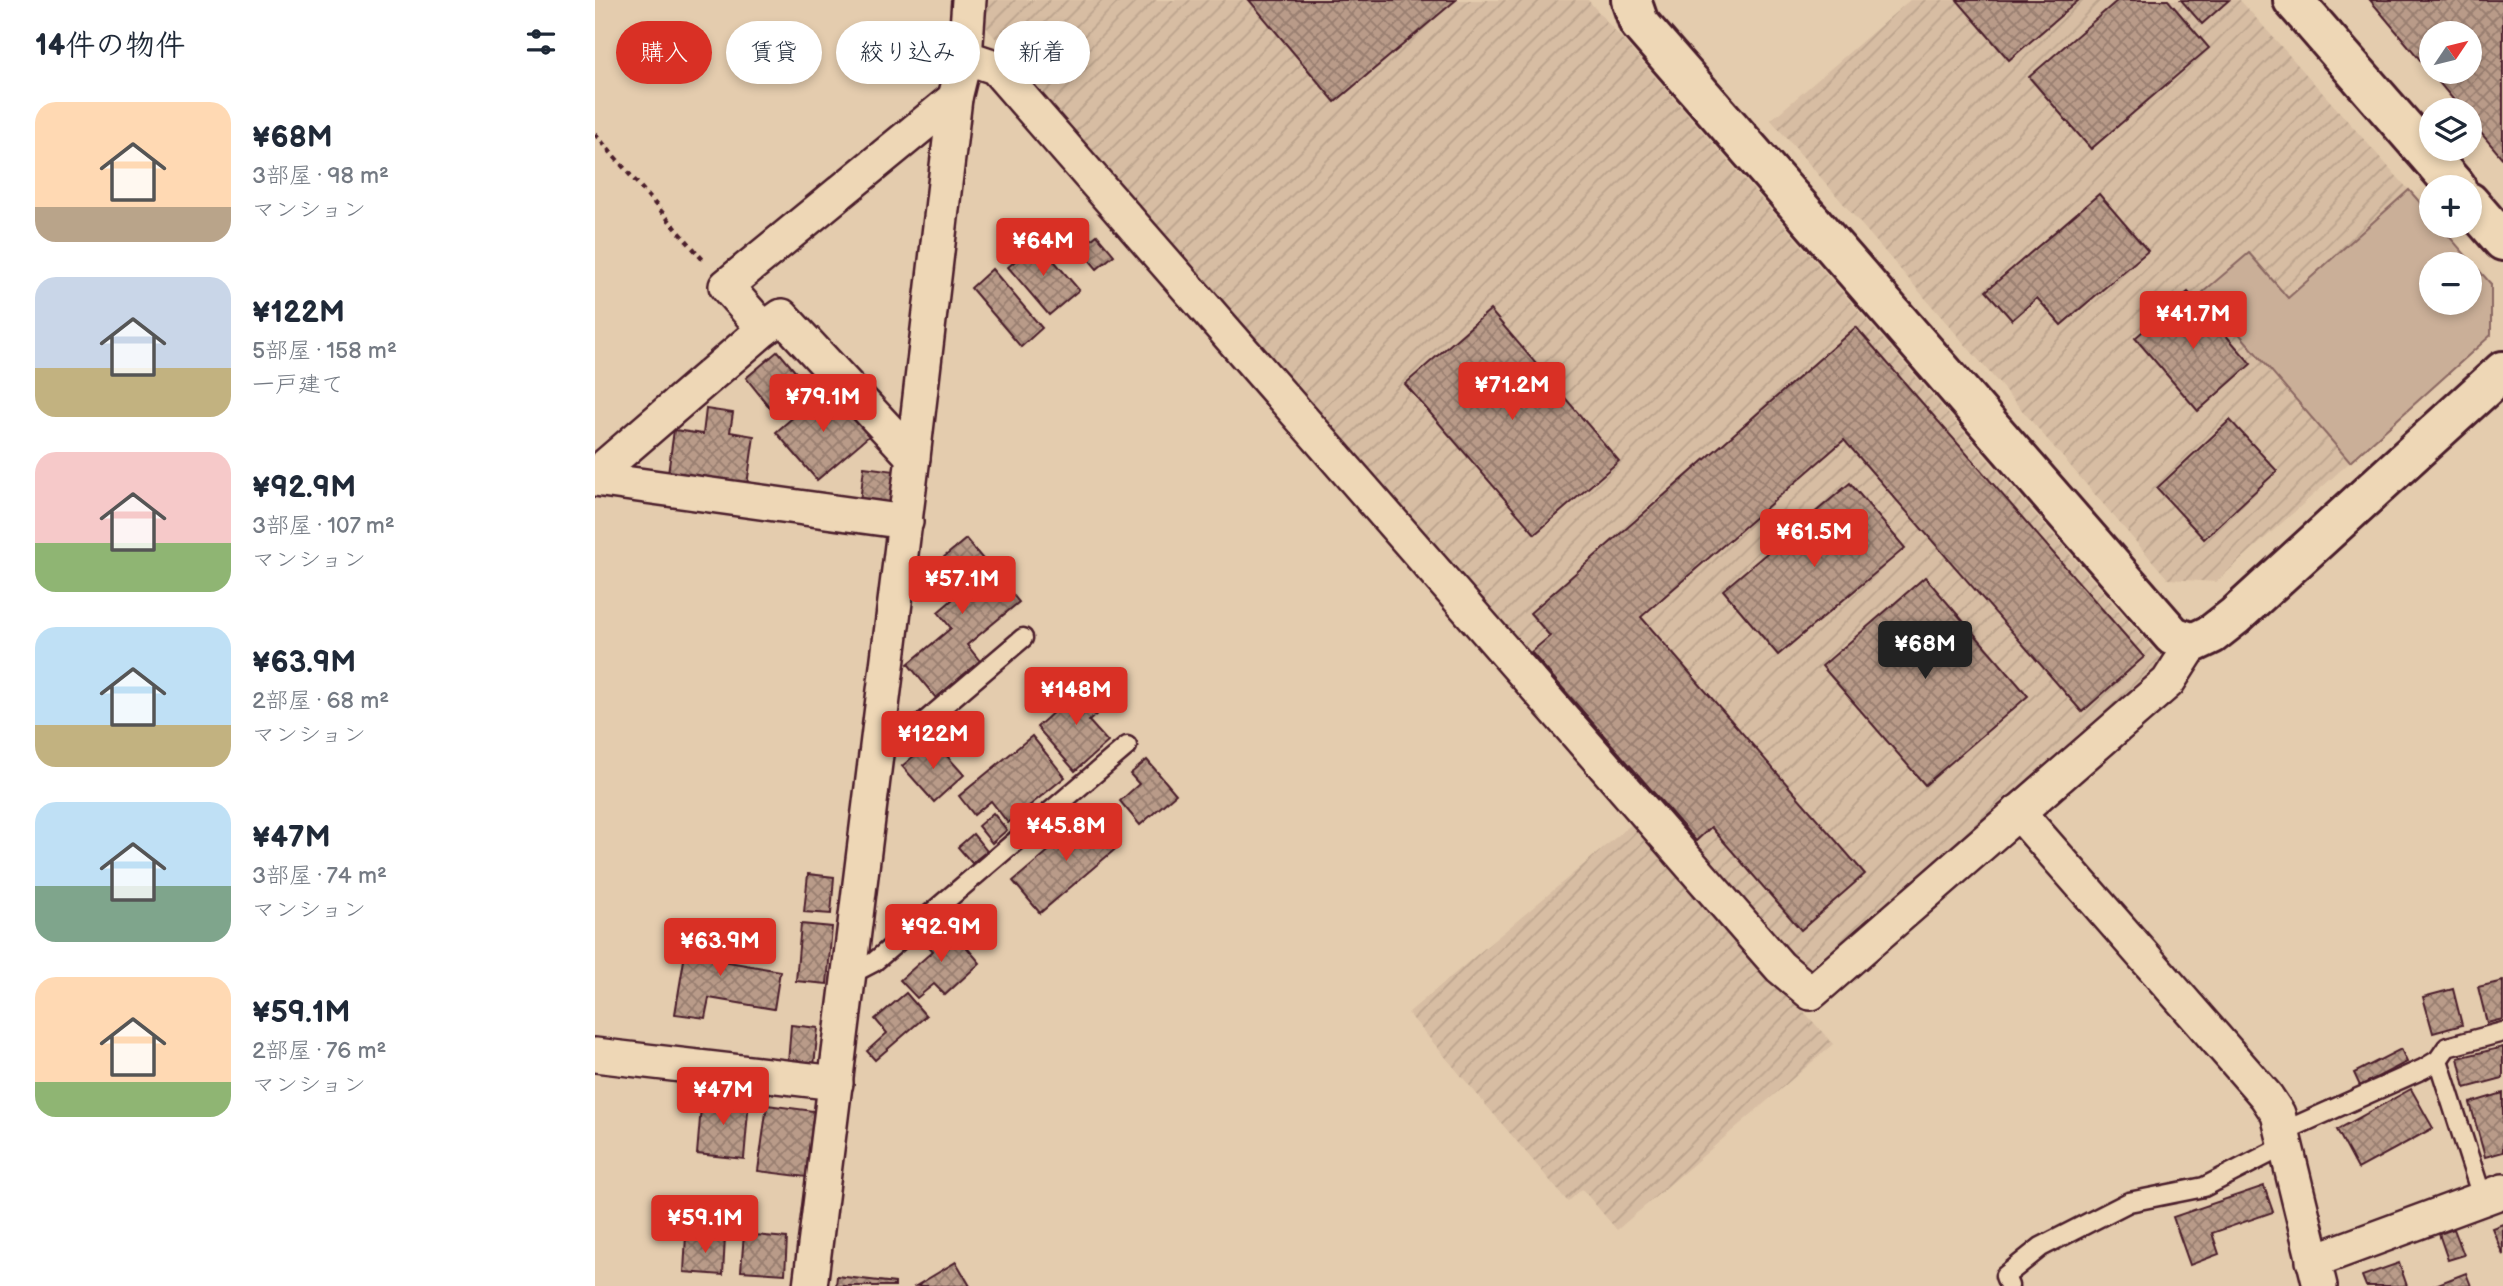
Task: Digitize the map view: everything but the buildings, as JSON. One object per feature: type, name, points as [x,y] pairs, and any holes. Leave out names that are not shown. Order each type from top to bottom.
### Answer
[{"type":"street","points":[[968,21],[969,0]]},
{"type":"street","points":[[1631,0],[1639,23],[2173,636],[2193,643]]},
{"type":"street","points":[[2293,0],[2446,175]]},
{"type":"street","points":[[980,62],[995,66],[1780,967],[1811,993],[2168,682],[2193,643],[2212,634],[2235,616],[2503,371]]},
{"type":"street","points":[[810,1286],[958,84]]},
{"type":"street","points":[[764,328],[726,286],[954,98]]},
{"type":"street","points":[[2482,217],[2503,241]]},
{"type":"street","points":[[595,477],[764,328],[782,316],[913,457]]},
{"type":"street","points":[[595,477],[906,522]]},
{"type":"street","points":[[2018,813],[2266,1096],[2278,1114],[2316,1273],[2493,1194]]},
{"type":"street","points":[[595,1055],[836,1083]]},
{"type":"lane","points":[[877,751],[923,723],[1023,638]]},
{"type":"lane","points":[[849,975],[874,962],[1127,746]]},
{"type":"lane","points":[[2009,1286],[2005,1276],[2041,1247],[2129,1202],[2204,1187],[2282,1139],[2438,1060],[2448,1046],[2503,1032]]},
{"type":"lane","points":[[2438,1060],[2493,1194]]},
{"type":"path","points":[[595,134],[726,286]]},
{"type":"shaded area","points":[[988,0],[1588,0],[2164,662],[1812,977],[1786,960],[1035,84],[1090,84],[1090,21],[994,21],[994,36],[985,26]]},
{"type":"shaded area","points":[[1910,0],[2240,0],[2409,190],[2288,298],[2264,364],[2350,462],[2216,582],[2168,579],[1771,120]]},
{"type":"shaded area","points":[[2409,190],[2419,201],[2419,238],[2451,238],[2463,252],[2419,252],[2419,315],[2482,315],[2482,274],[2491,284],[2491,335],[2350,462],[2203,292],[2249,253],[2288,298]]},
{"type":"shaded area","points":[[1634,822],[1833,1044],[1617,1230],[1582,1189],[1568,1202],[1408,1013]]}]
